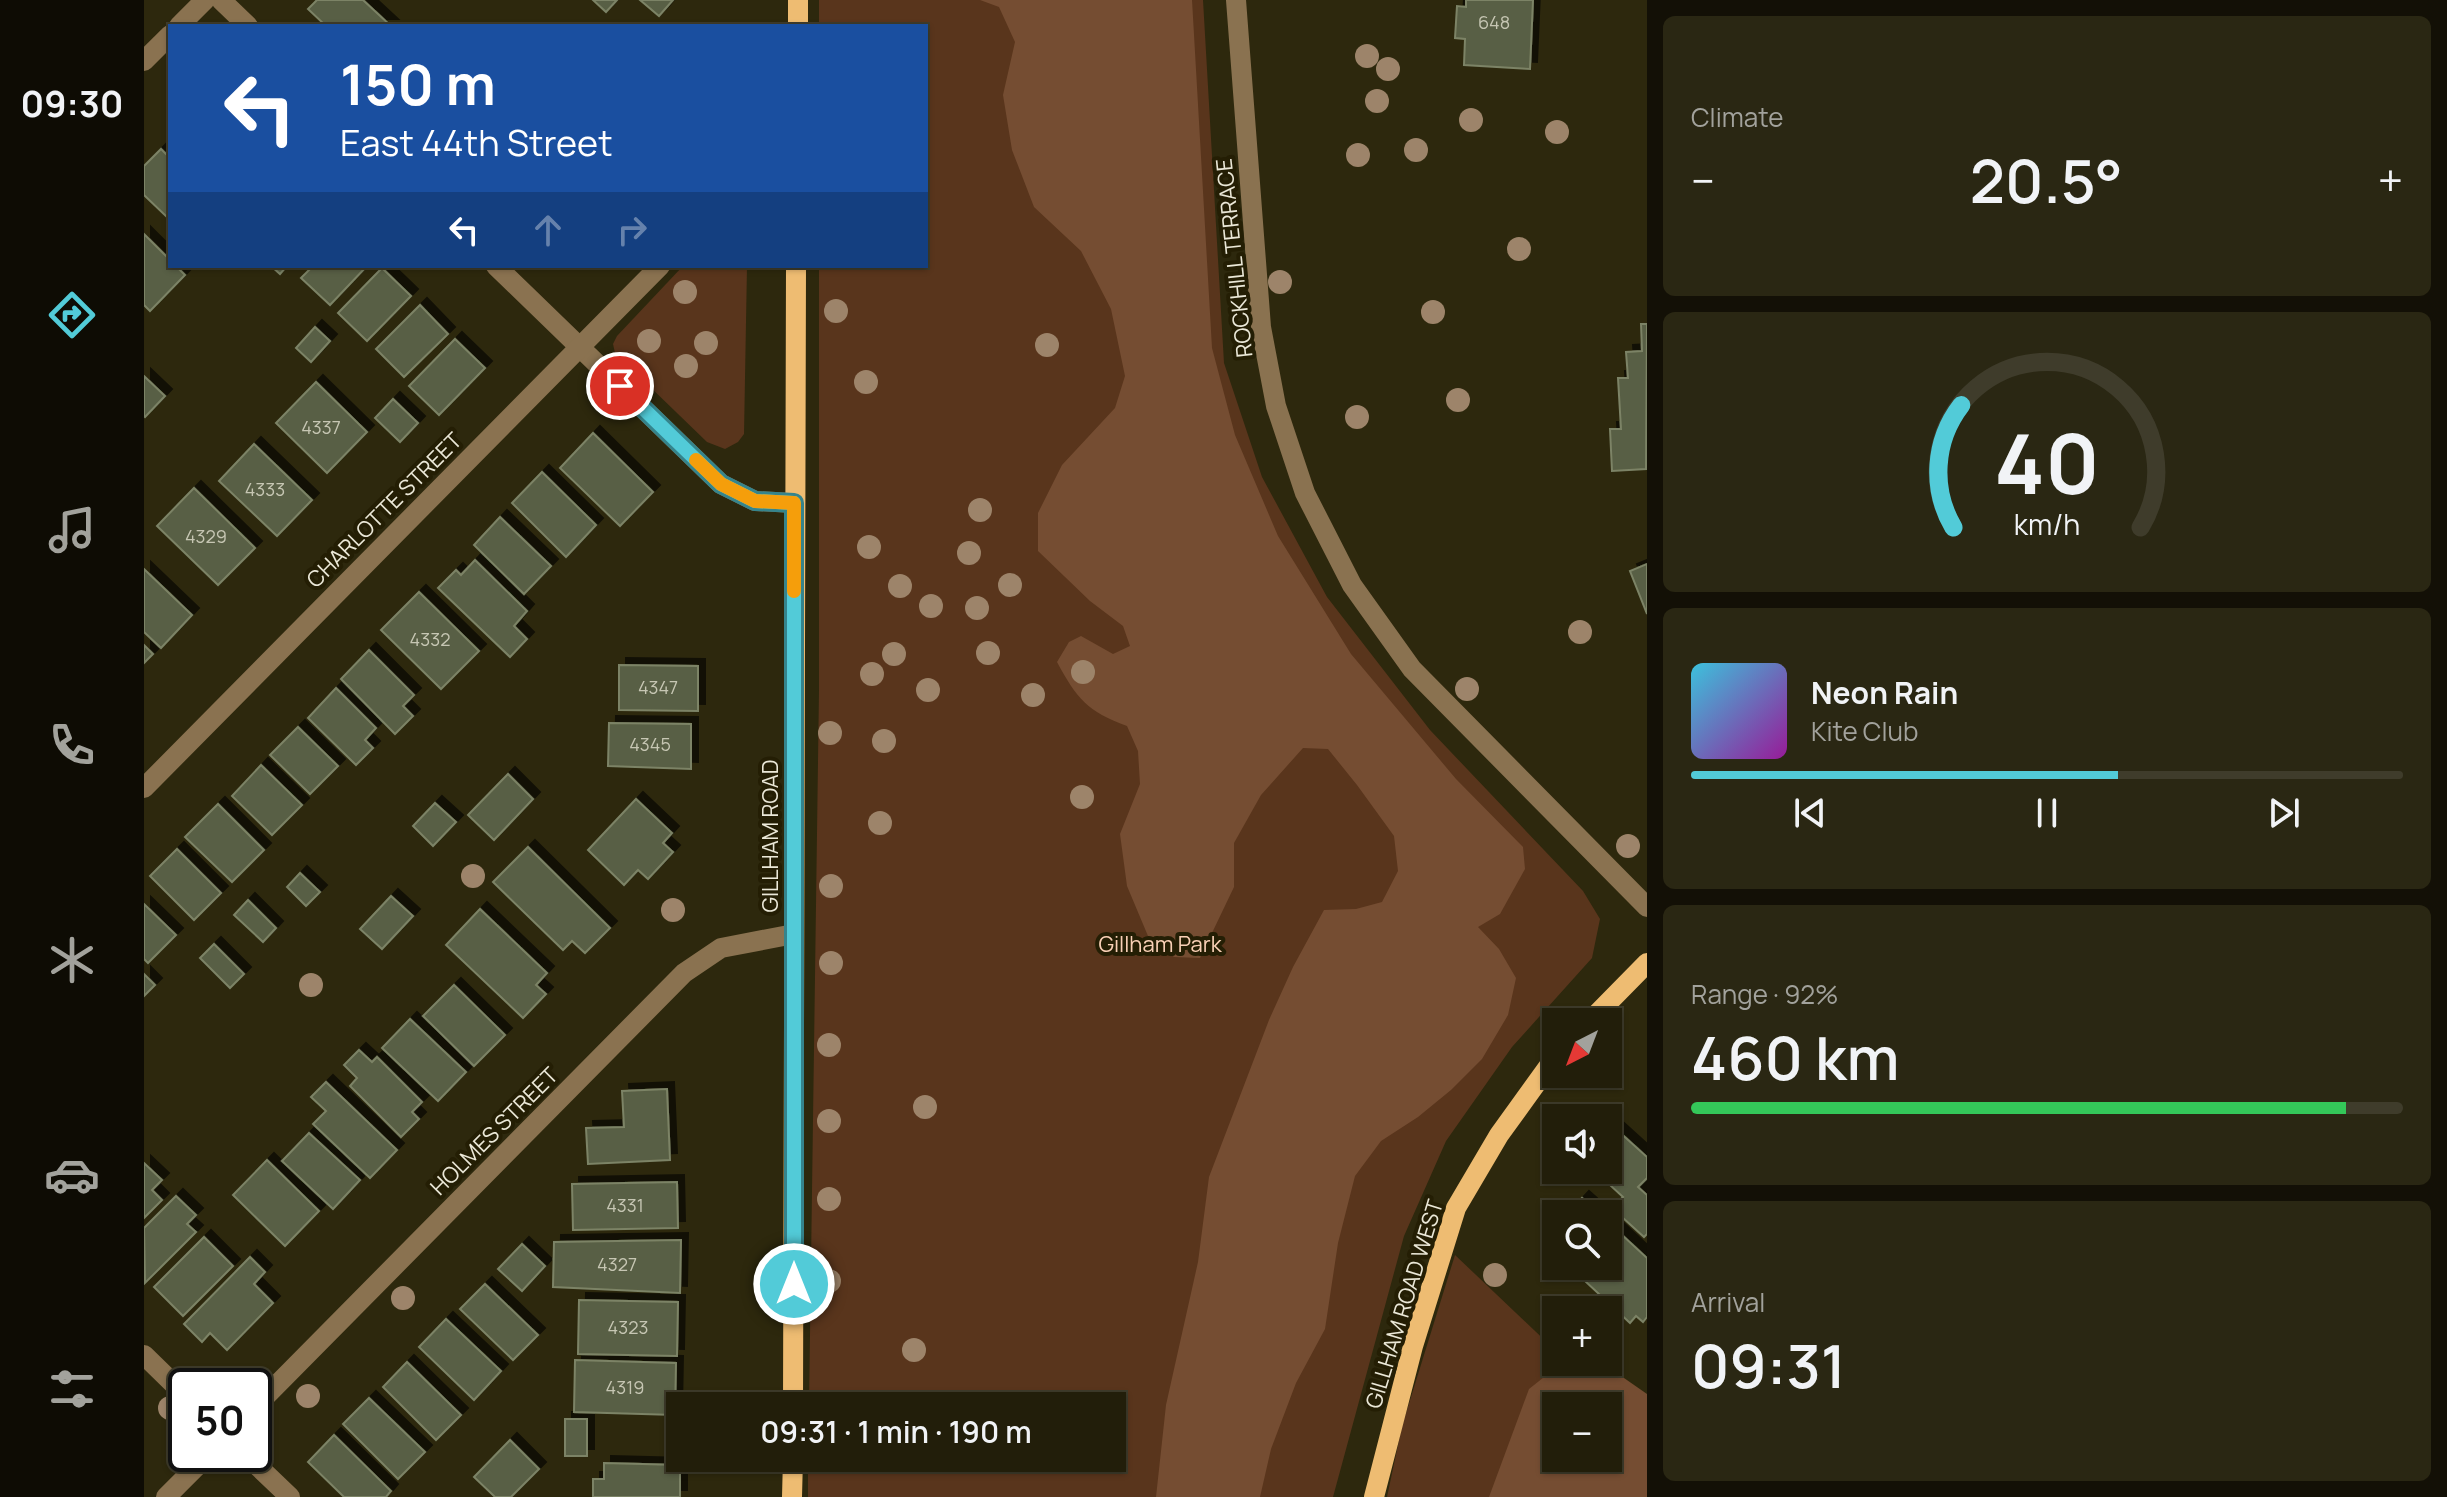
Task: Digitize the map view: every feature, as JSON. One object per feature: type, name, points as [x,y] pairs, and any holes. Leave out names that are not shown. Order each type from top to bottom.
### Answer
[{"type":"main road","points":[[798,0],[798,24]]},
{"type":"main road","name":"GILLHAM ROAD","points":[[793,1392],[796,268]]},
{"type":"main road","points":[[1603,1008],[1647,963]]},
{"type":"main road","name":"GILLHAM ROAD WEST","points":[[1374,1497],[1413,1346],[1456,1208],[1499,1135],[1542,1075]]},
{"type":"main road","points":[[792,1497],[793,1472]]},
{"type":"street","points":[[181,24],[205,0]]},
{"type":"street","points":[[221,0],[246,24]]},
{"type":"street","name":"ROCKHILL TERRACE","points":[[1236,0],[1261,327],[1276,406],[1305,493],[1352,585],[1412,669],[1647,907]]},
{"type":"street","points":[[144,61],[168,37]]},
{"type":"street","points":[[498,268],[721,484],[755,501],[794,503]]},
{"type":"street","name":"CHARLOTTE STREET","points":[[144,788],[658,268]]},
{"type":"street","name":"HOLMES STREET","points":[[272,1390],[684,973],[721,948],[794,934]]},
{"type":"street","points":[[144,1355],[168,1378]]},
{"type":"street","points":[[166,1497],[191,1472]]},
{"type":"street","points":[[264,1472],[290,1497]]},
{"type":"green space","name":"Gillham Park","points":[[819,0],[1203,0],[1224,363],[1262,477],[1327,597],[1430,730],[1583,891],[1600,919],[1592,958],[1547,1008],[1542,1008],[1542,1014],[1512,1047],[1446,1141],[1404,1236],[1333,1497],[808,1497],[808,1472],[1126,1472],[1126,1392],[809,1392],[819,690],[819,268],[928,268],[928,24],[819,24]]},
{"type":"green space","points":[[980,0],[1192,0],[1212,348],[1235,435],[1278,536],[1351,654],[1456,779],[1523,847],[1525,869],[1500,914],[1478,927],[1499,949],[1516,978],[1508,1015],[1482,1059],[1418,1117],[1381,1141],[1355,1176],[1338,1243],[1325,1329],[1296,1383],[1271,1449],[1260,1497],[1156,1497],[1166,1405],[1198,1262],[1209,1177],[1269,1020],[1293,967],[1324,910],[1356,909],[1382,902],[1398,871],[1394,836],[1328,749],[1303,748],[1261,795],[1234,843],[1234,887],[1200,958],[1174,957],[1148,936],[1127,886],[1120,834],[1140,784],[1138,751],[1127,726],[1102,715],[1084,702],[1057,662],[1069,642],[1081,636],[1113,654],[1130,646],[1123,626],[1090,601],[1038,551],[1038,513],[1062,465],[1115,408],[1125,376],[1111,309],[1081,251],[1034,207],[1012,150],[1003,95],[1015,42],[999,7]]},
{"type":"green space","points":[[681,268],[747,268],[744,434],[738,442],[725,449],[707,442],[615,353],[613,344]]},
{"type":"green space","points":[[1455,1255],[1542,1338],[1542,1376],[1582,1376],[1599,1392],[1542,1392],[1542,1472],[1622,1472],[1622,1414],[1647,1438],[1647,1497],[1387,1497],[1402,1426]]},
{"type":"green space","points":[[1545,1376],[1621,1376],[1647,1394],[1647,1497],[1489,1497],[1529,1389]]},
{"type":"building","points":[[317,0],[363,0],[389,24],[324,24],[308,9]]},
{"type":"building","points":[[593,0],[617,0],[606,12]]},
{"type":"building","points":[[640,0],[673,0],[659,16]]},
{"type":"building","points":[[1466,0],[1533,0],[1530,69],[1464,65],[1465,39],[1455,38],[1457,6],[1466,7]]},
{"type":"building","points":[[161,149],[168,156],[168,218],[144,195],[144,166]]},
{"type":"building","points":[[144,234],[168,258],[168,268],[178,268],[185,275],[150,311],[144,305]]},
{"type":"building","points":[[311,268],[365,268],[330,305],[301,278]]},
{"type":"building","points":[[382,268],[411,296],[367,341],[338,313]]},
{"type":"building","points":[[420,305],[448,334],[404,377],[376,349]]},
{"type":"building","points":[[1641,324],[1647,324],[1646,469],[1612,471],[1610,429],[1621,429],[1618,378],[1628,378],[1626,352],[1642,351]]},
{"type":"building","points":[[315,327],[330,341],[311,362],[296,348]]},
{"type":"building","points":[[455,339],[485,368],[439,415],[409,386]]},
{"type":"building","points":[[144,376],[165,396],[145,417],[144,416]]},
{"type":"building","points":[[316,382],[367,432],[327,473],[276,423]]},
{"type":"building","points":[[393,399],[418,423],[400,442],[375,418]]},
{"type":"building","points":[[593,433],[653,492],[620,526],[560,468]]},
{"type":"building","points":[[254,444],[312,500],[277,536],[219,481]]},
{"type":"building","points":[[542,472],[596,525],[566,557],[512,503]]},
{"type":"building","points":[[194,488],[255,548],[218,585],[157,526]]},
{"type":"building","points":[[500,517],[551,566],[524,594],[474,545]]},
{"type":"building","points":[[475,560],[527,611],[514,626],[527,639],[510,657],[438,588],[456,570],[461,575]]},
{"type":"building","points":[[1647,564],[1647,614],[1630,571]]},
{"type":"building","points":[[144,569],[192,615],[161,648],[144,632]]},
{"type":"building","points":[[419,592],[479,651],[441,689],[381,630]]},
{"type":"building","points":[[144,645],[153,654],[144,663]]},
{"type":"building","points":[[369,650],[414,695],[403,706],[413,716],[395,734],[341,679]]},
{"type":"building","points":[[619,665],[698,666],[698,711],[619,710]]},
{"type":"building","points":[[336,688],[376,728],[365,740],[373,748],[356,765],[308,718]]},
{"type":"building","points":[[609,723],[691,724],[691,769],[608,766]]},
{"type":"building","points":[[298,727],[338,766],[310,794],[270,755]]},
{"type":"building","points":[[261,765],[302,805],[272,835],[232,796]]},
{"type":"building","points":[[508,774],[533,799],[494,840],[468,815]]},
{"type":"building","points":[[636,799],[672,833],[663,843],[673,852],[648,879],[638,870],[624,885],[588,850]]},
{"type":"building","points":[[435,803],[456,822],[433,846],[413,826]]},
{"type":"building","points":[[218,804],[264,850],[232,882],[185,837]]},
{"type":"building","points":[[528,847],[610,928],[585,953],[572,941],[563,950],[493,882]]},
{"type":"building","points":[[177,849],[221,893],[194,920],[150,876]]},
{"type":"building","points":[[300,873],[320,892],[306,906],[287,887]]},
{"type":"building","points":[[391,896],[413,916],[382,949],[360,929]]},
{"type":"building","points":[[248,900],[276,928],[263,942],[234,915]]},
{"type":"building","points":[[144,904],[176,935],[148,963],[144,959]]},
{"type":"building","points":[[480,909],[547,973],[536,985],[546,994],[523,1018],[446,945]]},
{"type":"building","points":[[214,944],[244,974],[230,988],[200,958]]},
{"type":"building","points":[[144,974],[155,985],[144,996]]},
{"type":"building","points":[[454,985],[505,1035],[474,1066],[423,1016]]},
{"type":"building","points":[[410,1019],[466,1072],[438,1101],[382,1048]]},
{"type":"building","points":[[359,1050],[372,1062],[377,1057],[422,1102],[412,1112],[419,1119],[401,1137],[350,1086],[357,1078],[344,1065]]},
{"type":"building","points":[[326,1082],[397,1150],[370,1178],[313,1124],[326,1111],[311,1097]]},
{"type":"building","points":[[667,1089],[670,1160],[588,1164],[586,1128],[624,1127],[622,1091]]},
{"type":"building","points":[[309,1133],[360,1180],[333,1209],[282,1161]]},
{"type":"building","points":[[1622,1134],[1647,1157],[1647,1178],[1638,1187],[1647,1195],[1647,1234],[1644,1237],[1622,1217],[1620,1200],[1623,1197],[1609,1184],[1622,1184]]},
{"type":"building","points":[[267,1160],[319,1211],[285,1246],[233,1195]]},
{"type":"building","points":[[144,1163],[162,1180],[152,1190],[162,1200],[144,1218]]},
{"type":"building","points":[[677,1182],[678,1228],[573,1230],[572,1184]]},
{"type":"building","points":[[176,1196],[196,1215],[187,1224],[196,1232],[145,1283],[144,1228]]},
{"type":"building","points":[[1622,1235],[1647,1258],[1647,1317],[1643,1322],[1636,1316],[1630,1323],[1622,1316],[1622,1296],[1601,1296],[1584,1280],[1622,1280]]},
{"type":"building","points":[[204,1237],[233,1266],[183,1316],[154,1287]]},
{"type":"building","points":[[681,1240],[680,1293],[553,1287],[554,1242]]},
{"type":"building","points":[[522,1244],[545,1266],[522,1291],[498,1269]]},
{"type":"building","points":[[250,1257],[265,1272],[254,1284],[273,1303],[227,1350],[210,1333],[202,1342],[184,1324]]},
{"type":"building","points":[[485,1284],[538,1335],[513,1360],[460,1309]]},
{"type":"building","points":[[579,1300],[678,1302],[677,1356],[578,1354]]},
{"type":"building","points":[[446,1319],[501,1371],[474,1400],[419,1347]]},
{"type":"building","points":[[575,1360],[676,1363],[675,1392],[666,1392],[666,1415],[574,1412]]},
{"type":"building","points":[[407,1362],[461,1415],[436,1440],[383,1387]]},
{"type":"building","points":[[369,1398],[425,1452],[398,1479],[343,1424]]},
{"type":"building","points":[[565,1419],[587,1419],[587,1456],[565,1456]]},
{"type":"building","points":[[334,1435],[391,1491],[386,1497],[344,1497],[308,1462]]},
{"type":"building","points":[[510,1440],[539,1469],[511,1497],[495,1497],[474,1477]]},
{"type":"building","points":[[604,1463],[666,1465],[666,1472],[680,1472],[680,1497],[593,1497],[593,1479],[604,1479]]},
{"type":"slow traffic","points":[[696,460],[721,484],[755,501],[794,503],[794,591]]},
{"type":"route","points":[[620,386],[721,484],[755,501],[794,503],[794,1284]]}]
